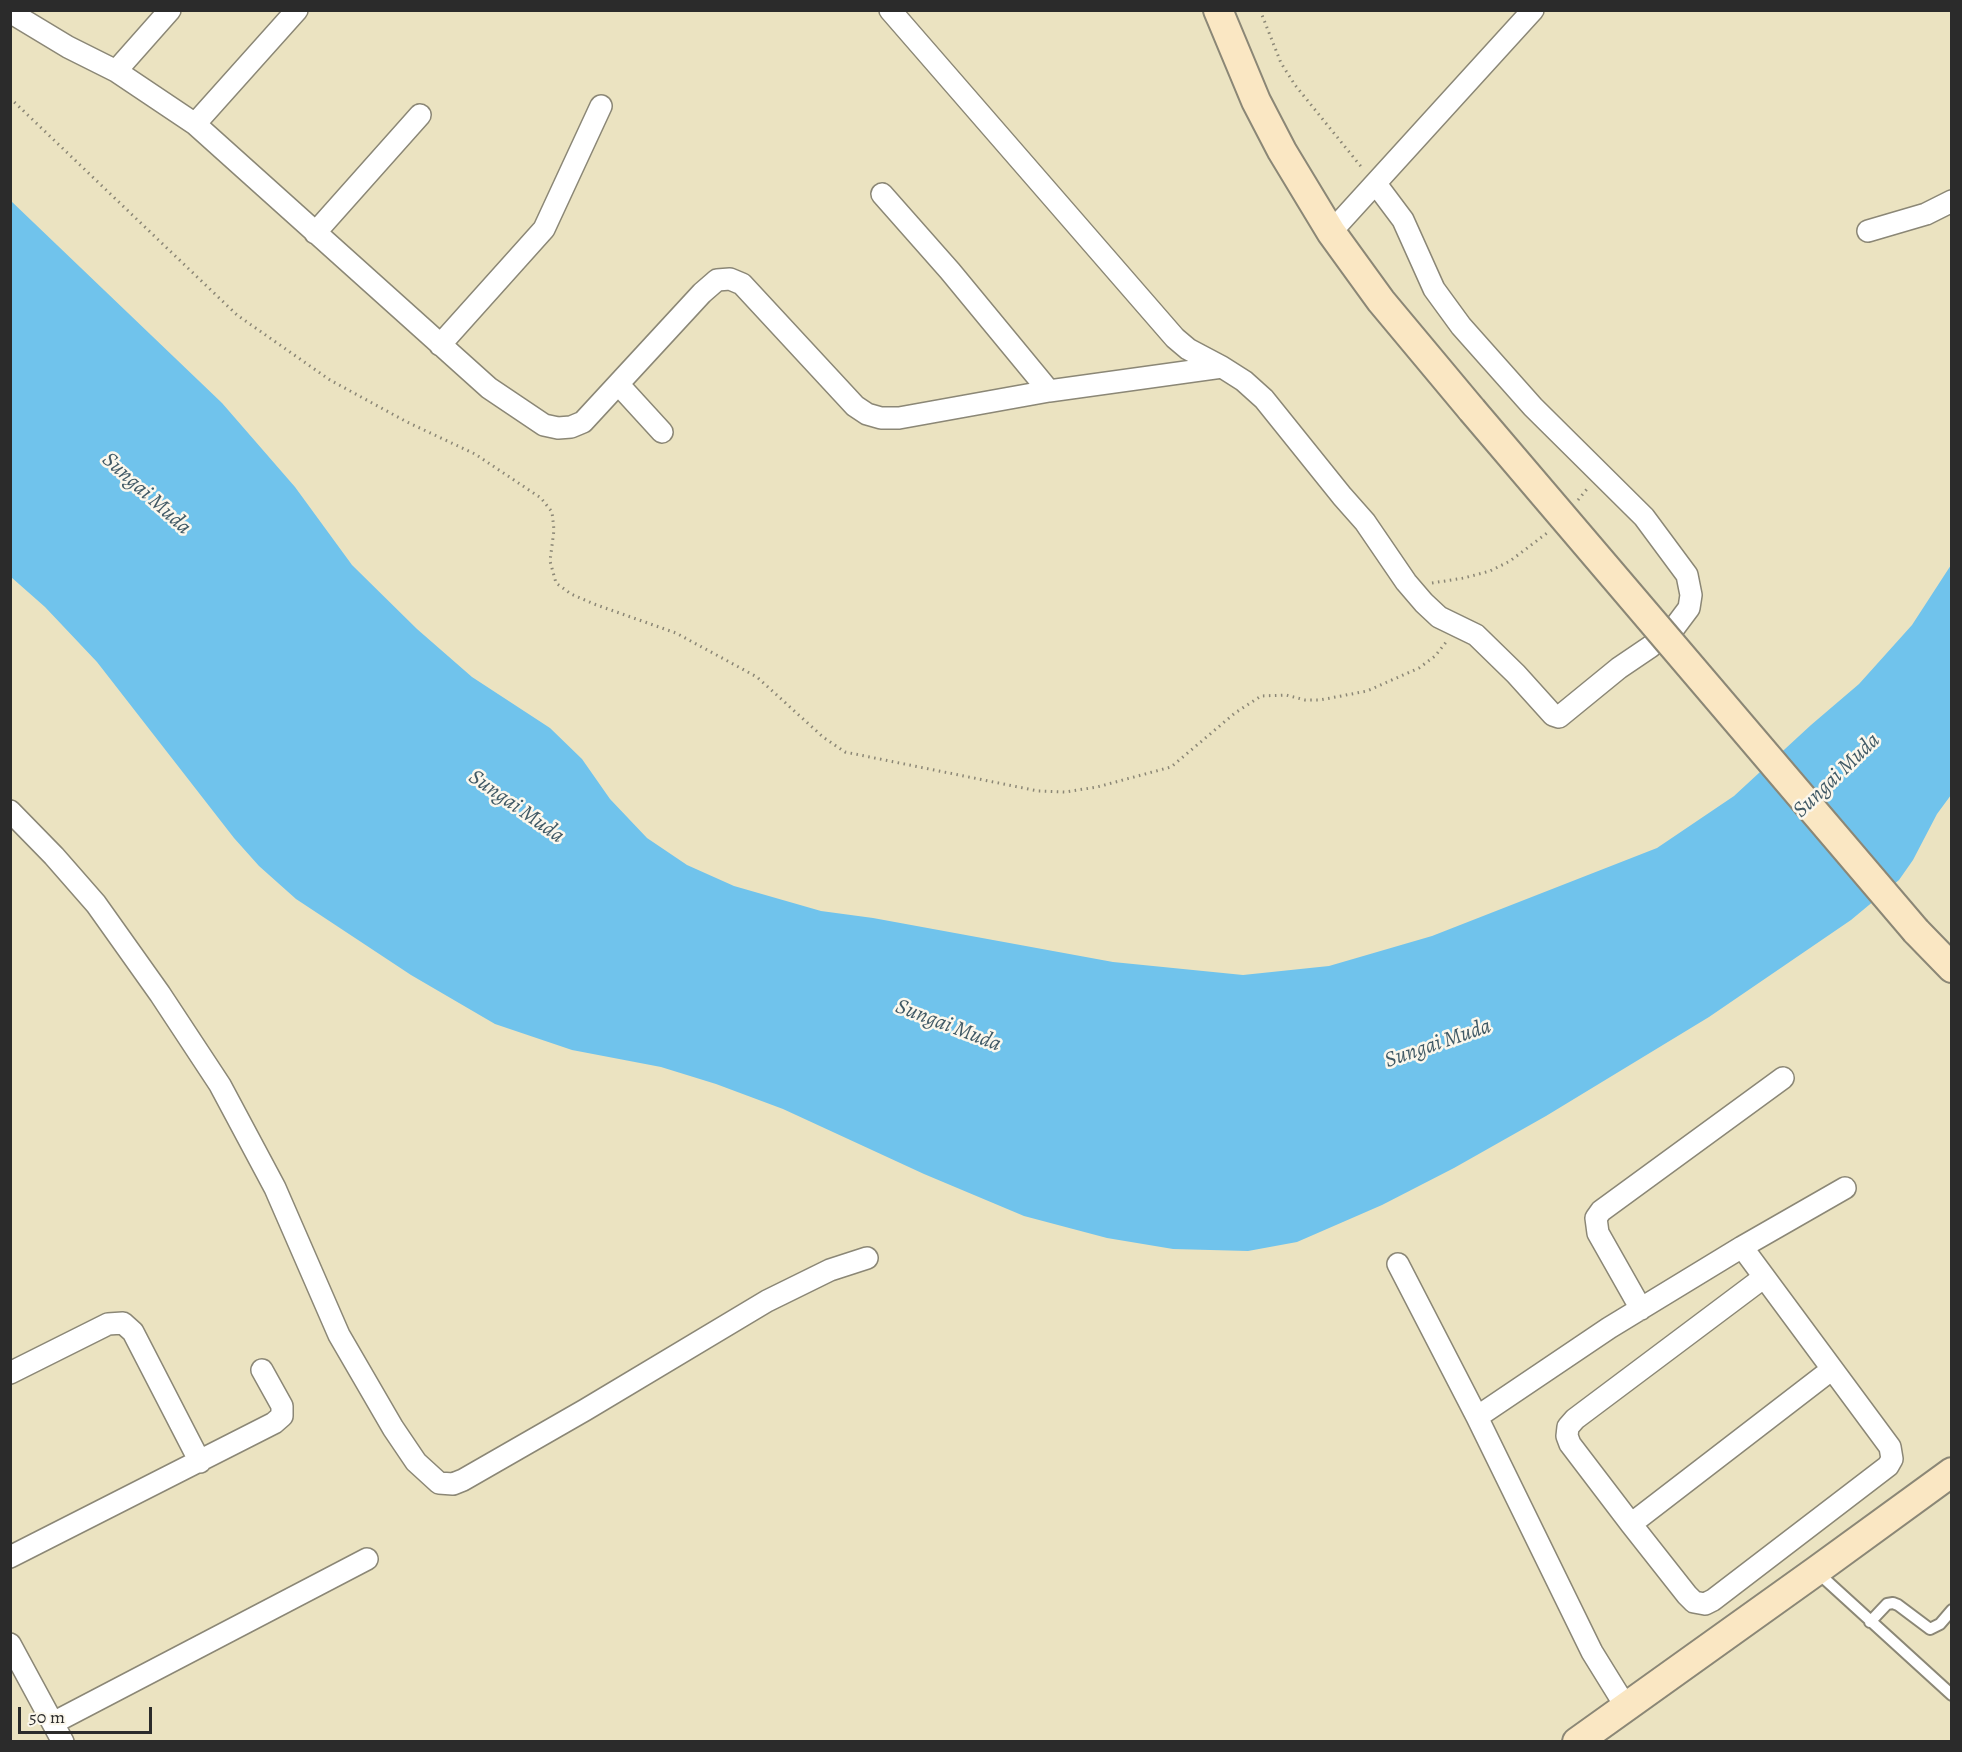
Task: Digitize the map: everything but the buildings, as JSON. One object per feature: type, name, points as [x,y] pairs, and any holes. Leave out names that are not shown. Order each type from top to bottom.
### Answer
[{"type":"main road","points":[[1218,10],[1256,101],[1282,152],[1330,232],[1381,301],[1916,931],[1952,968]]},
{"type":"main road","points":[[1577,1742],[1952,1472]]},
{"type":"street","points":[[116,71],[170,10]]},
{"type":"street","points":[[195,124],[297,10]]},
{"type":"street","points":[[890,10],[1175,338],[1188,350],[1244,381],[1264,399],[1365,522],[1406,582],[1431,610],[1439,617],[1476,635],[1553,715],[1559,717],[1619,668],[1674,628],[1689,608],[1691,595],[1687,575],[1644,516],[1525,398],[1447,308],[1426,272],[1403,220],[1376,184]]},
{"type":"street","points":[[1330,232],[1533,10]]},
{"type":"street","points":[[10,12],[68,47],[116,71],[195,124],[489,388],[544,425],[565,427],[583,422],[702,293],[717,280],[730,279],[742,284],[855,406],[867,414],[881,418],[899,418],[1049,391],[1222,367]]},
{"type":"street","points":[[440,345],[544,229],[602,106]]},
{"type":"street","points":[[315,233],[420,115]]},
{"type":"street","points":[[882,194],[950,271],[1049,391]]},
{"type":"street","points":[[1868,231],[1926,214],[1952,201]]},
{"type":"street","points":[[619,385],[662,432]]},
{"type":"street","points":[[10,811],[96,904],[160,994],[220,1085],[275,1188],[339,1335],[393,1428],[416,1462],[439,1483],[453,1484],[463,1480],[767,1301],[830,1270],[867,1258]]},
{"type":"street","points":[[1641,1309],[1598,1233],[1596,1218],[1601,1211],[1783,1078]]},
{"type":"street","points":[[1477,1417],[1641,1309],[1742,1247],[1845,1188]]},
{"type":"street","points":[[1742,1247],[1890,1447],[1892,1460],[1888,1466],[1705,1604],[1694,1602],[1570,1444],[1567,1436],[1568,1427],[1575,1419],[1763,1278]]},
{"type":"street","points":[[1398,1264],[1477,1417],[1587,1642],[1626,1707]]},
{"type":"street","points":[[10,1373],[108,1324],[123,1323],[133,1332],[200,1462]]},
{"type":"street","points":[[10,1557],[274,1423],[282,1416],[282,1406],[262,1370]]},
{"type":"street","points":[[1631,1524],[1831,1370]]},
{"type":"street","points":[[10,1644],[58,1732],[367,1559]]},
{"type":"lane","points":[[1816,1571],[1952,1695]]},
{"type":"lane","points":[[1870,1622],[1887,1604],[1893,1603],[1930,1629],[1940,1624],[1952,1610]]},
{"type":"path","points":[[1260,10],[1281,63],[1295,85],[1376,184]]},
{"type":"path","points":[[10,98],[237,315],[330,380],[407,422],[475,454],[542,498],[552,512],[554,530],[550,561],[556,583],[571,594],[594,604],[676,633],[757,677],[823,737],[846,753],[1038,791],[1065,792],[1096,787],[1171,767],[1235,713],[1261,696],[1286,695],[1305,700],[1335,699],[1367,691],[1395,680],[1419,668],[1435,656],[1447,641],[1454,624]]},
{"type":"path","points":[[1574,506],[1600,474]]},
{"type":"path","points":[[1406,582],[1448,581],[1490,571],[1510,561],[1553,528]]},
{"type":"water","name":"Sungai Muda","points":[[10,200],[222,403],[295,487],[352,565],[417,629],[472,677],[550,728],[582,759],[610,799],[647,838],[687,865],[734,886],[821,911],[873,918],[1113,962],[1243,975],[1329,966],[1432,936],[1657,848],[1734,796],[1859,684],[1912,625],[1951,565],[1951,795],[1937,814],[1913,860],[1899,880],[1851,920],[1709,1017],[1546,1116],[1454,1168],[1382,1205],[1297,1242],[1248,1251],[1173,1249],[1107,1238],[1024,1216],[924,1174],[783,1109],[716,1084],[661,1067],[572,1050],[495,1024],[411,975],[296,899],[259,866],[234,838],[97,662],[45,607],[11,577]]}]
